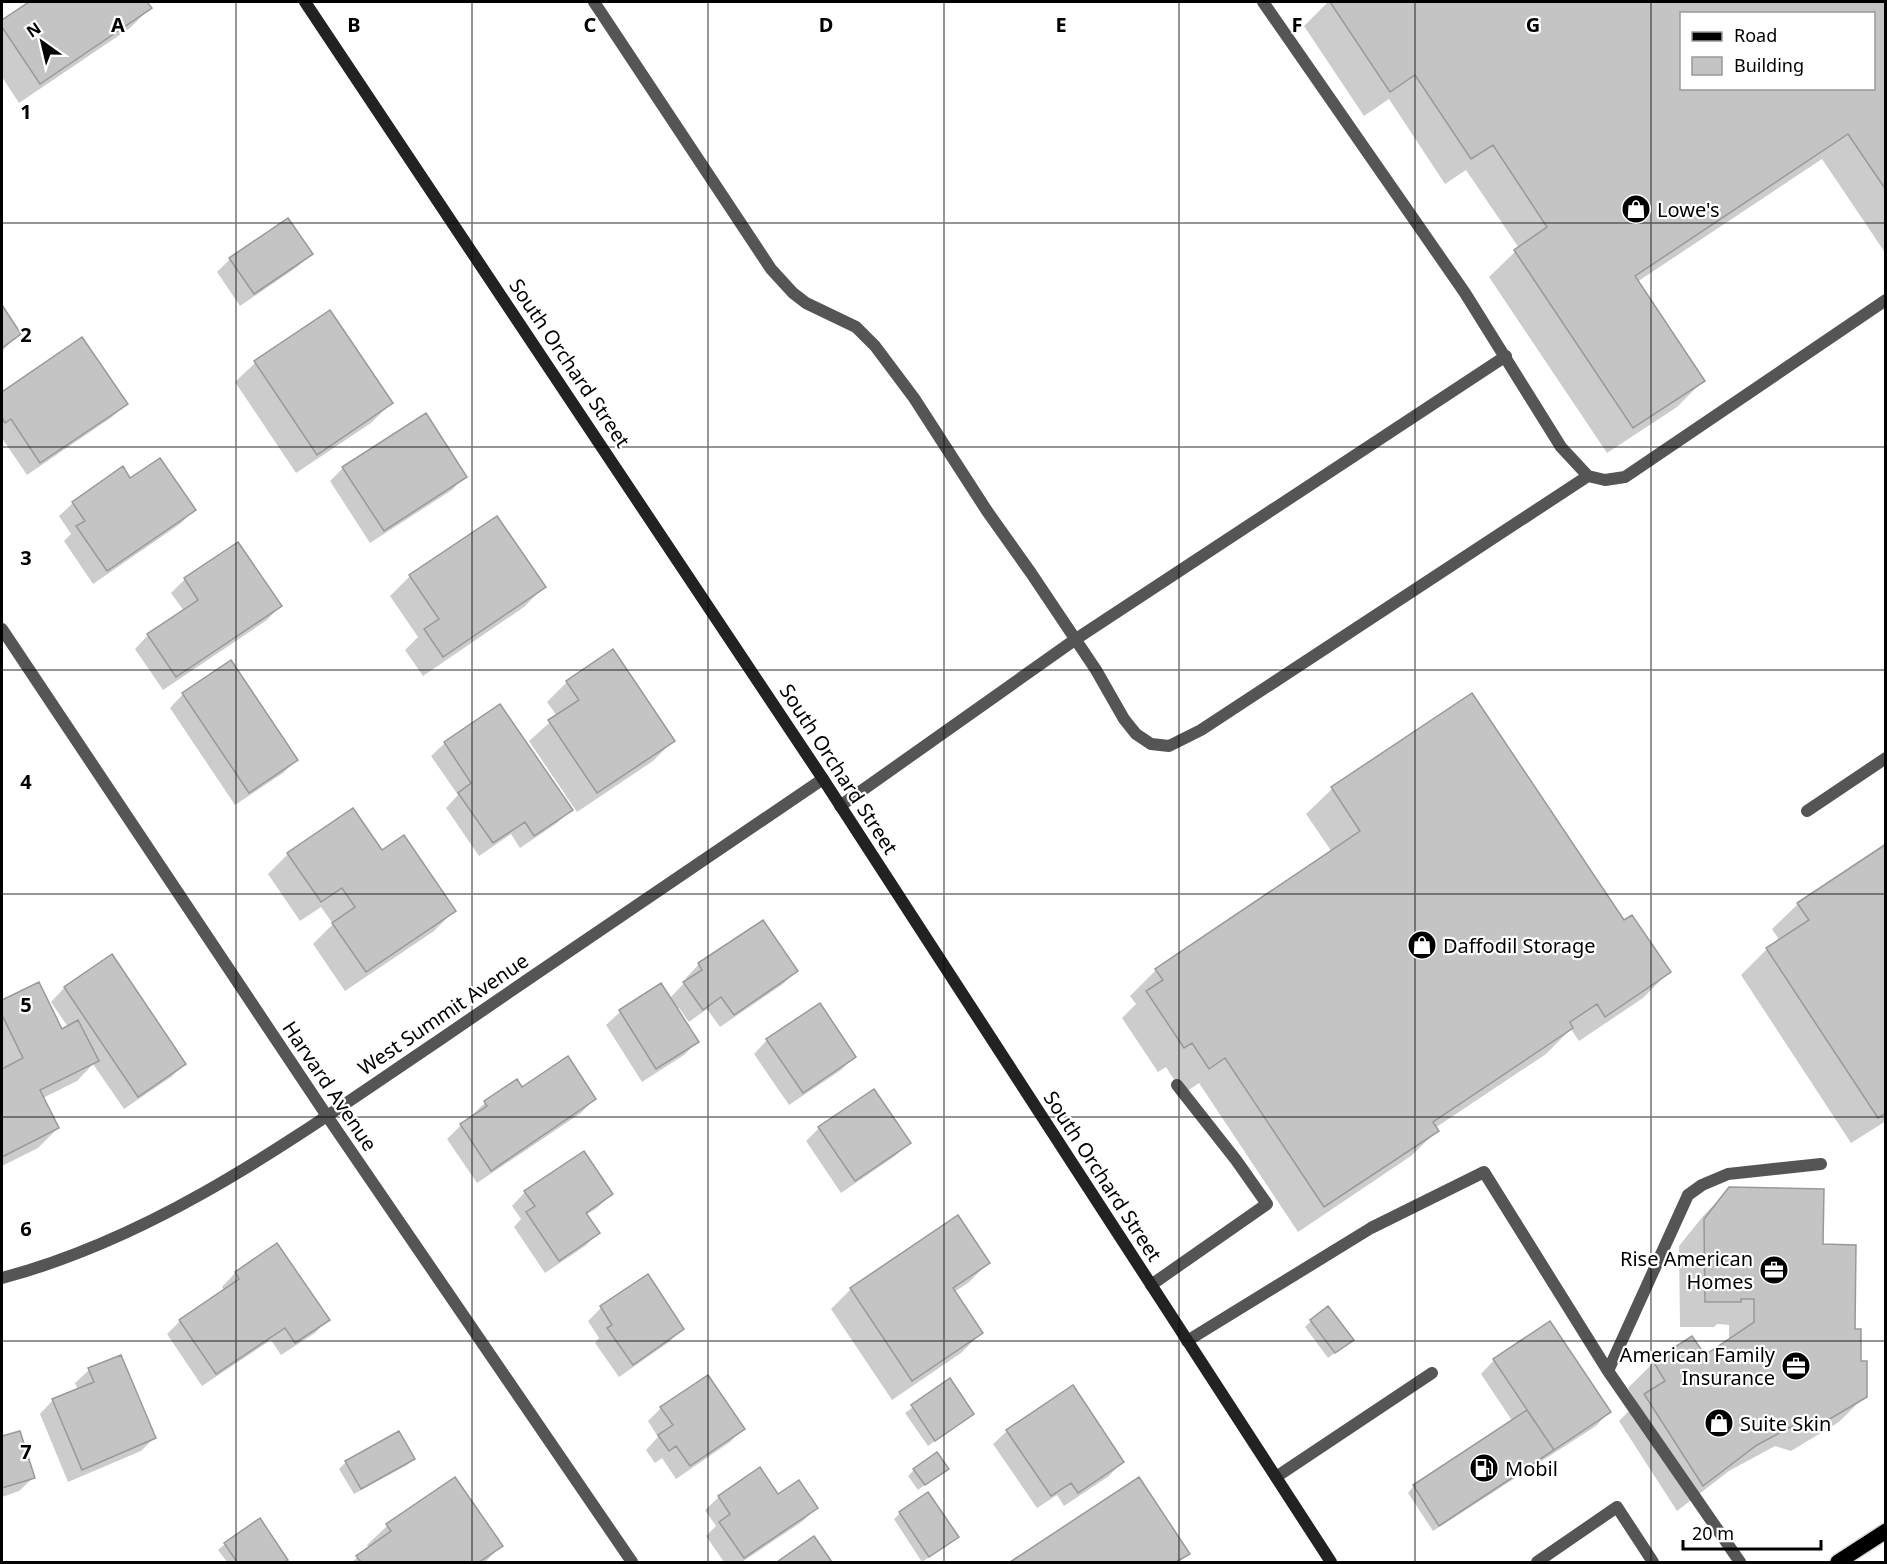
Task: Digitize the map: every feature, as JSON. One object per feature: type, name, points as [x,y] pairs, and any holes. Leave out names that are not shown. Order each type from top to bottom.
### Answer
[{"type":"main road","name":"South Orchard Street","points":[[305,2],[823,779],[1331,1563]]},
{"type":"main road","points":[[1838,1563],[1886,1531]]},
{"type":"street","points":[[594,2],[771,269],[793,293],[806,303],[856,327],[875,346],[914,399],[987,511],[1076,639],[1124,719],[1136,734],[1151,744],[1169,746],[1201,730],[1588,476]]},
{"type":"street","points":[[1263,2],[1429,240],[1506,356],[1561,447],[1588,476],[1605,480],[1625,477],[1886,300]]},
{"type":"street","points":[[840,806],[1076,639],[1506,356]]},
{"type":"street","name":"Harvard Avenue","points":[[2,629],[327,1116],[632,1563]]},
{"type":"street","points":[[1807,811],[1886,758]]},
{"type":"street","name":"West Summit Avenue","points":[[2,1278],[124,1234],[207,1192],[327,1116],[823,779]]},
{"type":"street","points":[[1151,1285],[1267,1204],[1236,1160],[1177,1085]]},
{"type":"street","points":[[1608,1371],[1688,1195],[1702,1185],[1728,1174],[1821,1164]]},
{"type":"street","points":[[1187,1341],[1371,1228],[1484,1172],[1608,1371],[1740,1563]]},
{"type":"street","points":[[1276,1477],[1432,1373]]},
{"type":"street","points":[[1537,1563],[1617,1507],[1653,1563]]},
{"type":"building","points":[[29,2],[147,2],[152,8],[40,84],[2,27],[2,20]]},
{"type":"building","name":"Lowe's","points":[[1330,2],[1886,2],[1886,190],[1848,134],[1635,276],[1705,381],[1633,428],[1514,250],[1547,227],[1493,145],[1471,159],[1415,75],[1390,92]]},
{"type":"building","points":[[288,218],[313,254],[254,294],[229,258]]},
{"type":"building","points":[[2,305],[21,334],[2,348]]},
{"type":"building","points":[[330,310],[393,403],[317,455],[254,361]]},
{"type":"building","points":[[82,337],[128,404],[40,463],[11,419],[5,423],[2,417],[2,392]]},
{"type":"building","points":[[426,413],[467,477],[384,531],[342,467]]},
{"type":"building","points":[[160,458],[196,510],[107,571],[76,526],[85,521],[72,502],[123,466],[130,478]]},
{"type":"building","points":[[497,516],[546,587],[443,657],[424,629],[439,619],[409,575]]},
{"type":"building","points":[[238,542],[282,606],[176,677],[147,634],[198,600],[184,578]]},
{"type":"building","points":[[613,649],[675,741],[597,793],[548,720],[579,700],[566,681]]},
{"type":"building","points":[[231,660],[298,760],[249,793],[182,693]]},
{"type":"building","name":"Daffodil Storage","points":[[1472,693],[1624,920],[1632,915],[1671,972],[1605,1017],[1597,1004],[1570,1022],[1573,1028],[1433,1122],[1439,1131],[1324,1207],[1225,1058],[1209,1069],[1192,1043],[1184,1048],[1146,991],[1163,980],[1155,969],[1360,831],[1331,787]]},
{"type":"building","points":[[500,704],[573,810],[534,836],[525,822],[493,843],[458,793],[471,783],[444,742]]},
{"type":"building","points":[[353,808],[382,850],[404,835],[456,911],[366,972],[332,923],[355,907],[342,888],[321,902],[287,853]]},
{"type":"building","points":[[1886,844],[1886,1113],[1878,1118],[1766,948],[1809,920],[1797,903]]},
{"type":"building","points":[[763,920],[798,971],[734,1015],[721,997],[703,1010],[683,982],[702,970],[698,963]]},
{"type":"building","points":[[112,954],[186,1064],[138,1097],[64,987]]},
{"type":"building","points":[[39,982],[62,1029],[78,1020],[99,1061],[40,1090],[59,1128],[2,1157],[2,1069],[23,1058],[2,1015],[2,1000]]},
{"type":"building","points":[[661,983],[699,1042],[656,1069],[619,1010]]},
{"type":"building","points":[[820,1003],[856,1057],[803,1093],[766,1039]]},
{"type":"building","points":[[568,1056],[596,1099],[491,1171],[460,1124],[487,1106],[484,1101],[517,1079],[522,1087]]},
{"type":"building","points":[[874,1089],[911,1143],[855,1181],[818,1127]]},
{"type":"building","points":[[584,1151],[613,1194],[586,1213],[600,1233],[559,1261],[526,1212],[535,1206],[524,1191]]},
{"type":"building","points":[[1729,1187],[1824,1189],[1823,1244],[1856,1245],[1855,1329],[1861,1329],[1861,1361],[1867,1361],[1867,1397],[1818,1426],[1802,1421],[1757,1445],[1703,1486],[1644,1394],[1665,1381],[1653,1361],[1692,1336],[1705,1355],[1754,1322],[1754,1299],[1741,1299],[1741,1302],[1705,1302],[1704,1219]]},
{"type":"building","points":[[958,1215],[990,1263],[953,1288],[983,1333],[912,1381],[850,1288]]},
{"type":"building","points":[[277,1243],[330,1320],[295,1343],[285,1328],[216,1374],[179,1320],[239,1279],[235,1272]]},
{"type":"building","points":[[648,1274],[684,1329],[633,1365],[607,1328],[612,1325],[600,1306]]},
{"type":"building","points":[[1328,1306],[1354,1340],[1335,1353],[1310,1320]]},
{"type":"building","points":[[1550,1321],[1611,1412],[1554,1450],[1493,1359]]},
{"type":"building","points":[[121,1355],[156,1438],[82,1470],[52,1399],[94,1382],[88,1368]]},
{"type":"building","points":[[708,1375],[745,1429],[690,1466],[676,1446],[669,1451],[658,1435],[673,1425],[660,1407]]},
{"type":"building","points":[[950,1378],[974,1414],[935,1441],[911,1405]]},
{"type":"building","points":[[1073,1385],[1124,1462],[1078,1493],[1071,1483],[1051,1496],[1006,1430]]},
{"type":"building","name":"Mobil","points":[[1527,1410],[1554,1450],[1439,1526],[1413,1485]]},
{"type":"building","points":[[20,1431],[35,1478],[2,1488],[2,1436]]},
{"type":"building","points":[[399,1431],[415,1459],[361,1489],[345,1461]]},
{"type":"building","points":[[937,1452],[949,1469],[925,1485],[913,1469]]},
{"type":"building","points":[[760,1467],[778,1494],[799,1480],[818,1508],[744,1558],[719,1522],[730,1514],[718,1496]]},
{"type":"building","points":[[455,1477],[503,1546],[479,1562],[361,1562],[356,1556],[391,1531],[386,1524]]},
{"type":"building","points":[[1139,1477],[1190,1554],[1176,1562],[1010,1562]]},
{"type":"building","points":[[928,1492],[959,1537],[929,1557],[899,1512]]},
{"type":"building","points":[[260,1518],[288,1560],[285,1562],[237,1562],[224,1543]]},
{"type":"building","points":[[814,1536],[832,1562],[777,1562]]},
{"type":"place","name":"Lowe's","points":[[1636,209]]},
{"type":"place","name":"Daffodil Storage","points":[[1422,945]]},
{"type":"place","name":"Rise American Homes","points":[[1774,1270]]},
{"type":"place","name":"American Family Insurance","points":[[1796,1366]]},
{"type":"place","name":"Suite Skin","points":[[1719,1423]]},
{"type":"place","name":"Mobil","points":[[1484,1468]]}]
